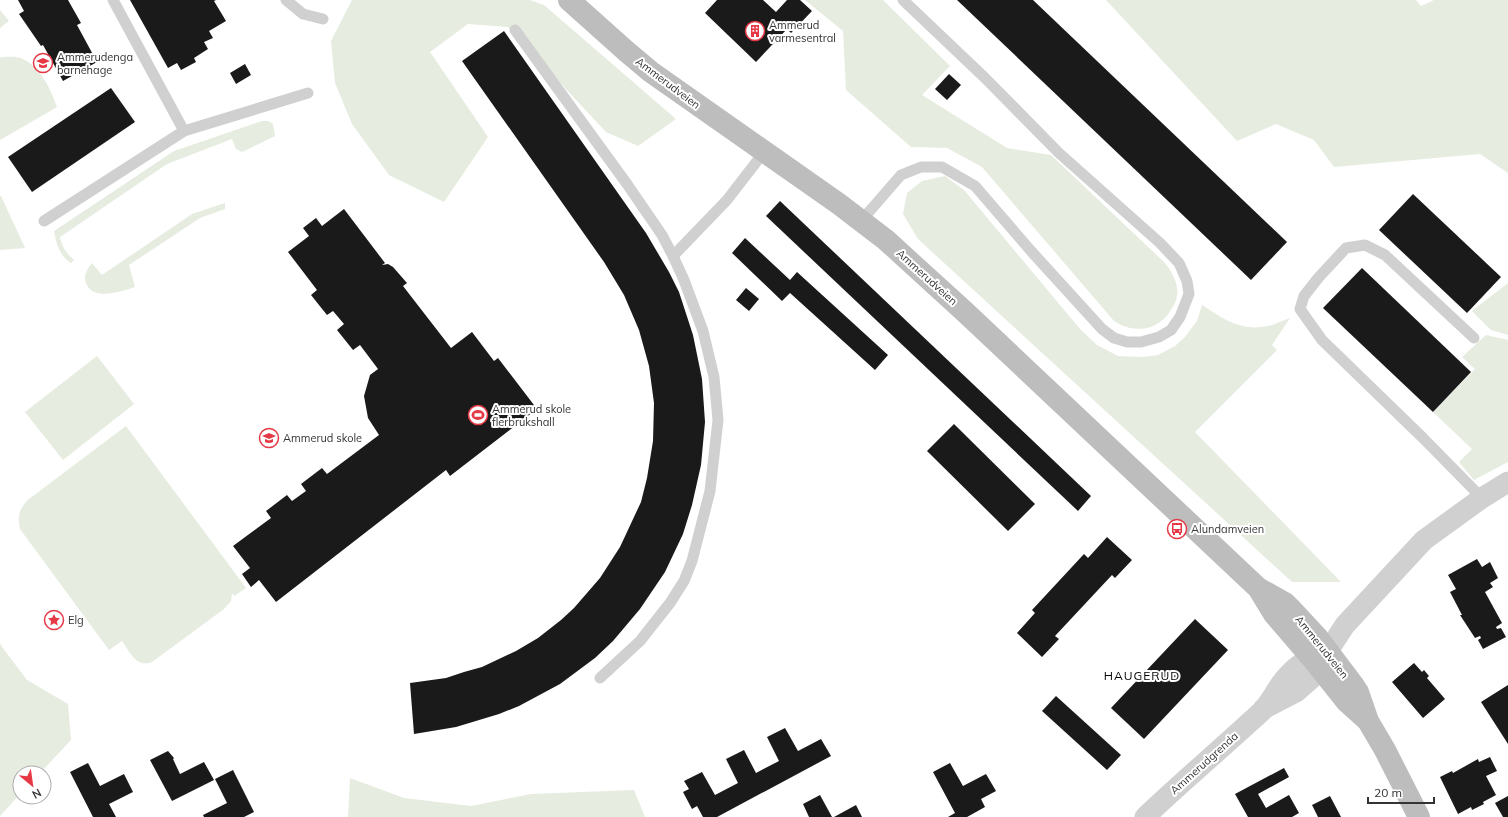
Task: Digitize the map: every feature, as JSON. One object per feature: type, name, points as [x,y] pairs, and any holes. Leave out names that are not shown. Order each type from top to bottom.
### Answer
[{"type":"street","name":"Ammerudveien","points":[[569,0],[651,72],[839,204],[886,240],[965,312],[1258,588],[1274,614],[1320,659],[1346,702],[1368,721],[1419,817]]},
{"type":"street","points":[[1320,659],[1360,608],[1424,540],[1482,498],[1508,482]]},
{"type":"street","name":"Ammerudgrenda","points":[[1145,817],[1263,709],[1284,680],[1320,659]]},
{"type":"lane","points":[[113,0],[184,131]]},
{"type":"lane","points":[[286,0],[303,14],[323,19]]},
{"type":"lane","points":[[861,221],[900,175],[921,167],[942,168],[974,186],[1102,329],[1114,338],[1127,342],[1141,342],[1159,337],[1171,330],[1180,318],[1189,294],[1187,281],[1179,263],[1059,153],[903,0]]},
{"type":"lane","points":[[515,30],[627,184],[662,235],[684,280],[703,331],[714,377],[718,420],[710,491],[692,561],[684,581],[670,603],[640,641],[600,678]]},
{"type":"lane","points":[[44,221],[184,131],[308,93]]},
{"type":"lane","points":[[673,256],[727,200],[764,152]]},
{"type":"lane","points":[[1474,338],[1385,255],[1365,245],[1346,248],[1311,286],[1304,296],[1300,309],[1322,340],[1423,438],[1482,498]]},
{"type":"shaded area","points":[[352,0],[530,0],[544,5],[676,119],[638,146],[606,132],[508,27],[468,24],[430,52],[488,137],[444,202],[389,175],[352,124],[335,83],[331,41]]},
{"type":"shaded area","points":[[805,0],[883,0],[950,66],[922,95],[1007,148],[1051,155],[1167,266],[1177,287],[1176,301],[1169,313],[1157,324],[1143,329],[1128,327],[1114,321],[982,167],[947,148],[911,147],[846,90],[843,31]]},
{"type":"shaded area","points":[[1106,0],[1416,0],[1421,6],[1434,0],[1508,0],[1508,173],[1480,154],[1334,167],[1314,140],[1276,124],[1237,141]]},
{"type":"shaded area","points":[[0,10],[9,21],[0,28]]},
{"type":"shaded area","points":[[0,58],[20,58],[35,67],[52,93],[57,107],[0,140]]},
{"type":"shaded area","points":[[262,121],[268,121],[273,124],[275,136],[242,152],[236,149],[232,139],[167,164],[60,237],[65,250],[74,260],[71,263],[61,253],[57,245],[54,231],[174,151]]},
{"type":"shaded area","points":[[945,176],[964,190],[1080,329],[1097,345],[1118,356],[1143,357],[1158,355],[1175,346],[1185,337],[1197,321],[1202,305],[1219,316],[1235,324],[1243,326],[1262,327],[1290,318],[1272,345],[1277,350],[1195,432],[1341,582],[1292,582],[918,239],[903,214],[907,193],[922,181]]},
{"type":"shaded area","points":[[1,196],[25,248],[0,250]]},
{"type":"shaded area","points":[[225,203],[225,209],[200,218],[129,265],[135,287],[116,293],[101,294],[90,289],[86,283],[85,275],[92,263],[102,275],[192,214]]},
{"type":"shaded area","points":[[1508,283],[1508,335],[1491,330],[1472,311]]},
{"type":"shaded area","points":[[1486,335],[1508,340],[1508,462],[1474,480],[1459,462],[1472,449],[1433,412],[1475,369],[1462,357]]},
{"type":"shaded area","points":[[97,356],[134,404],[63,460],[25,412]]},
{"type":"shaded area","points":[[126,426],[246,588],[234,596],[232,593],[231,601],[224,609],[152,662],[146,663],[142,663],[134,658],[122,641],[109,650],[20,529],[19,521],[21,509],[29,499]]},
{"type":"shaded area","points":[[0,643],[27,680],[68,704],[71,740],[48,765],[12,765],[12,803],[0,816]]},
{"type":"shaded area","points":[[350,778],[404,798],[471,806],[531,794],[634,790],[645,817],[348,817]]},
{"type":"building","points":[[18,0],[68,0],[81,23],[77,25],[97,62],[63,81],[43,45],[41,46],[19,14],[24,11]]},
{"type":"building","points":[[130,0],[216,0],[214,1],[226,21],[209,31],[213,38],[204,42],[208,49],[194,58],[196,62],[181,70],[177,63],[168,68]]},
{"type":"building","name":"Ammerud varmesentral","points":[[717,0],[763,0],[776,12],[787,0],[800,0],[812,11],[791,33],[787,29],[756,62],[705,13]]},
{"type":"building","points":[[957,0],[1033,0],[1287,242],[1251,280]]},
{"type":"building","points":[[504,31],[646,233],[679,292],[693,335],[702,379],[705,422],[701,465],[692,505],[683,534],[665,572],[640,609],[613,641],[595,658],[560,684],[519,706],[499,714],[456,727],[414,734],[410,683],[446,678],[482,667],[516,651],[538,638],[561,620],[574,608],[600,578],[620,547],[641,502],[647,478],[653,441],[654,403],[649,366],[639,330],[624,295],[604,262],[462,61]]},
{"type":"building","points":[[245,64],[251,75],[236,84],[230,73]]},
{"type":"building","points":[[949,74],[961,85],[947,100],[935,89]]},
{"type":"building","points":[[111,88],[135,122],[32,192],[8,157]]},
{"type":"building","points":[[1413,194],[1501,277],[1467,313],[1379,230]]},
{"type":"building","points":[[780,201],[1091,496],[1078,511],[766,216]]},
{"type":"building","points":[[344,209],[385,263],[382,265],[388,264],[393,267],[407,283],[403,286],[451,348],[472,332],[494,361],[498,358],[537,409],[450,476],[446,470],[276,602],[259,580],[251,587],[242,574],[250,568],[233,546],[271,518],[266,511],[287,495],[292,501],[306,491],[301,484],[322,468],[327,474],[379,435],[368,418],[364,396],[370,375],[378,369],[360,345],[353,350],[337,330],[344,324],[333,311],[327,315],[311,295],[317,290],[288,252],[309,236],[303,228],[316,218],[322,226]]},
{"type":"building","points":[[745,238],[790,280],[797,272],[888,355],[875,370],[790,293],[782,301],[732,253]]},
{"type":"building","points":[[1362,268],[1471,372],[1433,412],[1323,308]]},
{"type":"building","points":[[746,288],[759,299],[749,311],[736,300]]},
{"type":"building","points":[[954,424],[1035,504],[1008,531],[927,451]]},
{"type":"building","points":[[1107,537],[1132,560],[1115,578],[1112,575],[1055,636],[1059,639],[1042,657],[1017,633],[1035,613],[1032,610],[1084,554],[1088,558]]},
{"type":"building","points":[[1477,559],[1482,567],[1490,562],[1498,578],[1490,583],[1493,587],[1485,592],[1502,623],[1496,627],[1497,629],[1501,628],[1506,637],[1483,649],[1478,640],[1481,638],[1480,636],[1475,638],[1460,615],[1462,615],[1450,592],[1456,589],[1448,575]]},
{"type":"building","points":[[1195,619],[1228,650],[1144,739],[1111,708]]},
{"type":"building","points":[[1414,663],[1422,672],[1424,670],[1429,676],[1427,678],[1445,699],[1423,718],[1392,682]]},
{"type":"building","points":[[1508,685],[1508,744],[1481,702]]},
{"type":"building","points":[[1056,696],[1121,755],[1107,770],[1042,711]]},
{"type":"building","points":[[785,728],[798,751],[821,739],[831,756],[717,817],[703,817],[697,806],[692,809],[683,792],[689,789],[684,781],[702,772],[715,795],[738,783],[726,759],[744,750],[756,773],[779,761],[767,737]]},
{"type":"building","points":[[168,751],[174,758],[173,759],[180,774],[204,762],[214,780],[172,801],[150,760]]},
{"type":"building","points":[[1490,757],[1497,771],[1486,776],[1496,795],[1483,802],[1484,804],[1472,810],[1471,807],[1458,814],[1440,777],[1452,771],[1453,773],[1478,759],[1479,762]]},
{"type":"building","points":[[88,763],[100,786],[124,774],[133,792],[109,804],[116,817],[93,817],[70,772]]},
{"type":"building","points":[[950,763],[963,786],[986,774],[996,791],[981,799],[985,807],[967,817],[948,817],[955,813],[933,772]]},
{"type":"building","points":[[1284,768],[1289,777],[1258,794],[1266,808],[1289,795],[1299,813],[1292,817],[1248,817],[1235,794]]},
{"type":"building","points":[[233,770],[254,812],[244,817],[204,817],[203,815],[227,803],[215,779]]},
{"type":"building","points":[[820,795],[832,817],[809,817],[803,804]]},
{"type":"building","points":[[1330,796],[1341,817],[1318,817],[1312,805]]},
{"type":"building","points":[[1508,796],[1508,817],[1503,817],[1495,803]]},
{"type":"building","points":[[856,805],[862,817],[834,817]]},
{"type":"place","name":"Ammerud varmesentral","points":[[755,31]]},
{"type":"place","name":"Ammerudenga barnehage","points":[[43,63]]},
{"type":"place","name":"Ammerud skole flerbrukshall","points":[[478,415]]},
{"type":"place","name":"Ammerud skole","points":[[269,438]]},
{"type":"place","name":"Alundamveien","points":[[1177,529]]},
{"type":"place","name":"Elg","points":[[54,620]]},
{"type":"district","name":"HAUGERUD","points":[[1142,675]]}]
